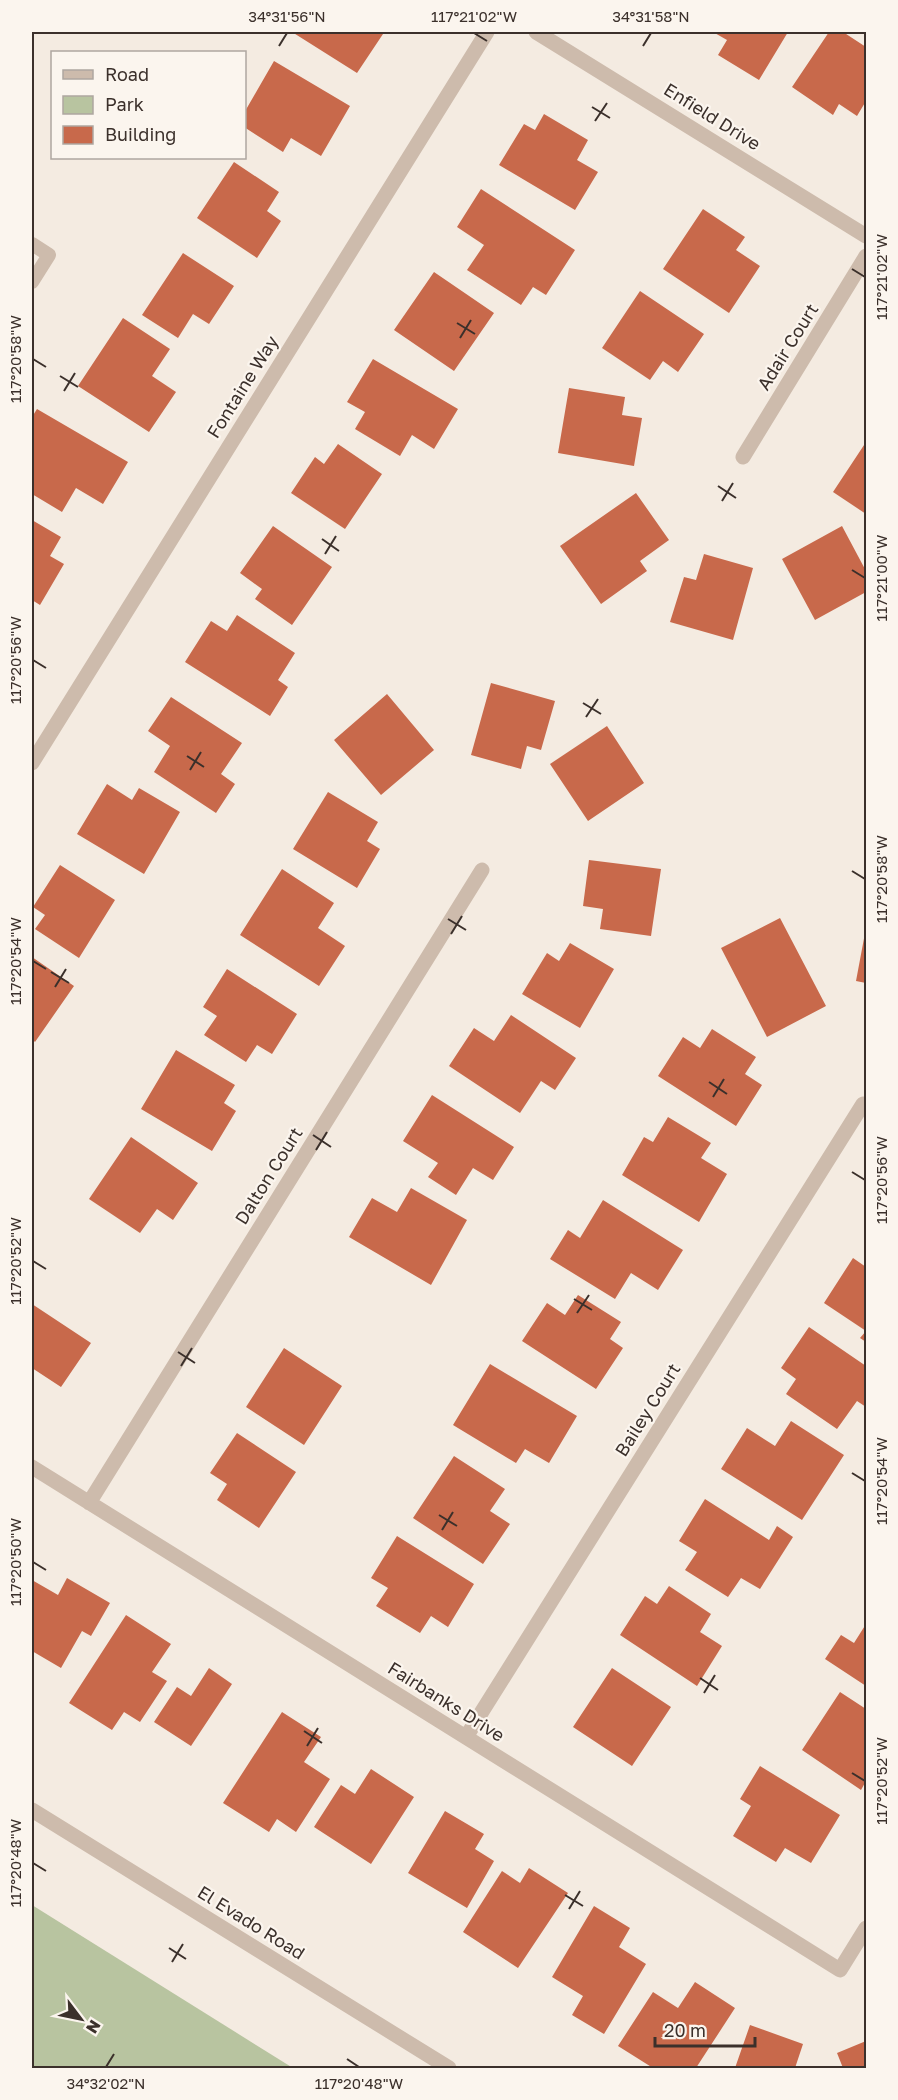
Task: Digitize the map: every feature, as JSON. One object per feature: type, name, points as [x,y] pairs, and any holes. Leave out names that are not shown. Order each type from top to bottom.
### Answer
[{"type":"street","name":"Fontaine Way","points":[[32,763],[487,32]]},
{"type":"street","name":"Enfield Drive","points":[[536,32],[867,236]]},
{"type":"street","name":"Adair Court","points":[[743,457],[867,256]]},
{"type":"street","name":"Dalton Court","points":[[89,1503],[482,870]]},
{"type":"street","name":"Bailey Court","points":[[466,1737],[863,1104]]},
{"type":"street","name":"Fairbanks Drive","points":[[32,1467],[840,1970],[867,1928]]},
{"type":"street","name":"El Evado Road","points":[[32,1810],[449,2068]]},
{"type":"lane","points":[[32,244],[49,255],[32,282]]},
{"type":"green space","points":[[32,1905],[293,2068],[32,2068]]},
{"type":"building","points":[[292,32],[380,32],[383,34],[357,73]]},
{"type":"building","points":[[713,32],[788,32],[759,80],[718,55],[727,40]]},
{"type":"building","points":[[829,32],[843,32],[866,47],[866,101],[857,116],[839,104],[833,115],[792,87]]},
{"type":"building","points":[[274,61],[350,106],[321,156],[291,138],[283,152],[246,128],[246,110]]},
{"type":"building","points":[[544,114],[588,140],[577,160],[598,172],[575,210],[499,165],[524,124],[535,130]]},
{"type":"building","points":[[234,162],[279,192],[267,211],[281,221],[257,258],[197,218]]},
{"type":"building","points":[[481,189],[575,250],[546,295],[533,287],[521,305],[467,270],[484,245],[457,227]]},
{"type":"building","points":[[703,209],[745,237],[736,250],[760,266],[729,313],[663,269]]},
{"type":"building","points":[[183,253],[234,286],[209,324],[193,314],[178,338],[142,315]]},
{"type":"building","points":[[434,272],[494,313],[454,371],[394,330]]},
{"type":"building","points":[[640,291],[704,334],[678,372],[663,361],[650,380],[602,348]]},
{"type":"building","points":[[123,318],[170,349],[152,376],[176,392],[149,432],[78,386]]},
{"type":"building","points":[[373,359],[458,409],[434,449],[412,435],[400,456],[355,429],[365,412],[347,402]]},
{"type":"building","points":[[569,388],[625,397],[622,415],[642,418],[634,466],[558,453]]},
{"type":"building","points":[[37,409],[128,462],[103,504],[76,488],[62,512],[32,494],[32,417]]},
{"type":"building","points":[[866,442],[866,514],[833,492]]},
{"type":"building","points":[[338,444],[382,474],[345,529],[291,493],[315,457],[324,464]]},
{"type":"building","points":[[636,493],[669,540],[640,561],[647,571],[601,604],[560,546]]},
{"type":"building","points":[[32,520],[61,537],[50,556],[64,564],[40,605],[32,600]]},
{"type":"building","points":[[273,526],[332,567],[292,625],[255,599],[262,589],[240,573]]},
{"type":"building","points":[[842,526],[866,571],[866,592],[815,620],[782,559]]},
{"type":"building","points":[[704,554],[753,568],[733,640],[670,622],[684,577],[696,580]]},
{"type":"building","points":[[237,615],[295,653],[278,680],[288,687],[270,716],[185,662],[211,621],[227,631]]},
{"type":"building","points":[[491,683],[555,701],[541,750],[527,746],[521,769],[471,755]]},
{"type":"building","points":[[387,694],[434,750],[381,795],[334,740]]},
{"type":"building","points":[[171,697],[242,743],[221,774],[235,784],[216,813],[154,772],[170,746],[148,731]]},
{"type":"building","points":[[607,726],[644,783],[588,821],[550,764]]},
{"type":"building","points":[[107,784],[132,800],[139,788],[180,812],[144,874],[77,834]]},
{"type":"building","points":[[328,792],[378,822],[367,841],[380,849],[357,888],[293,849]]},
{"type":"building","points":[[589,860],[661,869],[651,936],[600,929],[603,909],[583,906]]},
{"type":"building","points":[[60,865],[115,900],[79,958],[35,929],[45,915],[33,907]]},
{"type":"building","points":[[282,869],[334,903],[318,928],[345,946],[319,986],[240,935]]},
{"type":"building","points":[[780,918],[826,1006],[767,1037],[721,948]]},
{"type":"building","points":[[866,933],[866,983],[856,981]]},
{"type":"building","points":[[570,943],[614,969],[580,1028],[522,994],[547,953],[559,961]]},
{"type":"building","points":[[32,957],[74,986],[35,1042],[32,1039]]},
{"type":"building","points":[[227,969],[297,1014],[272,1054],[257,1045],[246,1062],[204,1035],[217,1016],[203,1007]]},
{"type":"building","points":[[511,1015],[576,1058],[555,1090],[541,1081],[520,1113],[449,1066],[474,1028],[494,1041]]},
{"type":"building","points":[[712,1029],[756,1057],[745,1074],[762,1085],[736,1126],[658,1076],[683,1037],[700,1048]]},
{"type":"building","points":[[176,1050],[235,1085],[224,1103],[236,1111],[212,1151],[141,1109]]},
{"type":"building","points":[[432,1095],[514,1147],[493,1180],[473,1168],[456,1195],[428,1177],[438,1163],[403,1141]]},
{"type":"building","points":[[668,1117],[711,1143],[701,1158],[727,1174],[699,1222],[622,1175],[644,1137],[653,1142]]},
{"type":"building","points":[[131,1137],[198,1183],[173,1220],[157,1209],[140,1233],[89,1199]]},
{"type":"building","points":[[411,1188],[467,1220],[431,1285],[349,1237],[372,1198],[397,1212]]},
{"type":"building","points":[[603,1200],[683,1250],[658,1290],[631,1273],[615,1299],[550,1259],[568,1230],[580,1238]]},
{"type":"building","points":[[853,1258],[866,1267],[866,1331],[824,1303]]},
{"type":"building","points":[[578,1295],[621,1322],[610,1339],[623,1348],[596,1389],[522,1341],[547,1303],[565,1315]]},
{"type":"building","points":[[32,1304],[91,1343],[61,1387],[32,1368]]},
{"type":"building","points":[[809,1327],[866,1366],[866,1407],[857,1401],[837,1429],[786,1394],[796,1379],[781,1368]]},
{"type":"building","points":[[866,1331],[866,1342],[860,1338]]},
{"type":"building","points":[[284,1348],[342,1386],[304,1445],[246,1407]]},
{"type":"building","points":[[490,1364],[577,1416],[549,1463],[525,1449],[516,1463],[453,1425]]},
{"type":"building","points":[[791,1421],[844,1455],[802,1520],[721,1469],[747,1428],[775,1446]]},
{"type":"building","points":[[237,1433],[296,1472],[259,1528],[217,1500],[227,1484],[210,1473]]},
{"type":"building","points":[[454,1456],[505,1489],[490,1511],[510,1524],[483,1564],[413,1518]]},
{"type":"building","points":[[705,1499],[769,1540],[777,1526],[793,1537],[760,1589],[741,1578],[728,1597],[685,1570],[697,1552],[679,1541]]},
{"type":"building","points":[[397,1536],[474,1584],[448,1627],[431,1616],[420,1633],[376,1606],[388,1588],[371,1578]]},
{"type":"building","points":[[67,1578],[110,1603],[91,1636],[82,1631],[61,1668],[32,1651],[32,1580],[58,1595]]},
{"type":"building","points":[[669,1586],[711,1614],[700,1632],[722,1646],[697,1686],[620,1635],[645,1596],[657,1604]]},
{"type":"building","points":[[126,1615],[171,1644],[152,1672],[167,1681],[140,1722],[124,1712],[112,1730],[69,1703]]},
{"type":"building","points":[[866,1624],[866,1686],[825,1659],[841,1635],[854,1643]]},
{"type":"building","points":[[209,1668],[232,1684],[191,1746],[154,1722],[177,1687],[191,1696]]},
{"type":"building","points":[[612,1668],[671,1707],[632,1766],[573,1727]]},
{"type":"building","points":[[840,1692],[866,1709],[866,1781],[861,1790],[802,1750]]},
{"type":"building","points":[[282,1712],[321,1737],[304,1762],[330,1779],[296,1832],[277,1819],[269,1832],[223,1803]]},
{"type":"building","points":[[760,1766],[840,1815],[811,1863],[785,1848],[776,1862],[733,1836],[751,1806],[740,1799]]},
{"type":"building","points":[[371,1769],[414,1797],[371,1864],[314,1827],[341,1785],[355,1794]]},
{"type":"building","points":[[445,1811],[484,1834],[475,1849],[494,1861],[467,1908],[408,1873]]},
{"type":"building","points":[[529,1868],[568,1893],[518,1968],[463,1932],[502,1871],[520,1883]]},
{"type":"building","points":[[594,1906],[630,1928],[619,1947],[646,1964],[604,2034],[572,2015],[583,1996],[552,1977]]},
{"type":"building","points":[[695,1982],[735,2008],[696,2068],[653,2068],[618,2046],[653,1992],[678,2008]]},
{"type":"building","points":[[750,2025],[803,2044],[795,2068],[735,2068]]},
{"type":"building","points":[[866,2041],[866,2068],[843,2068],[837,2053]]}]
